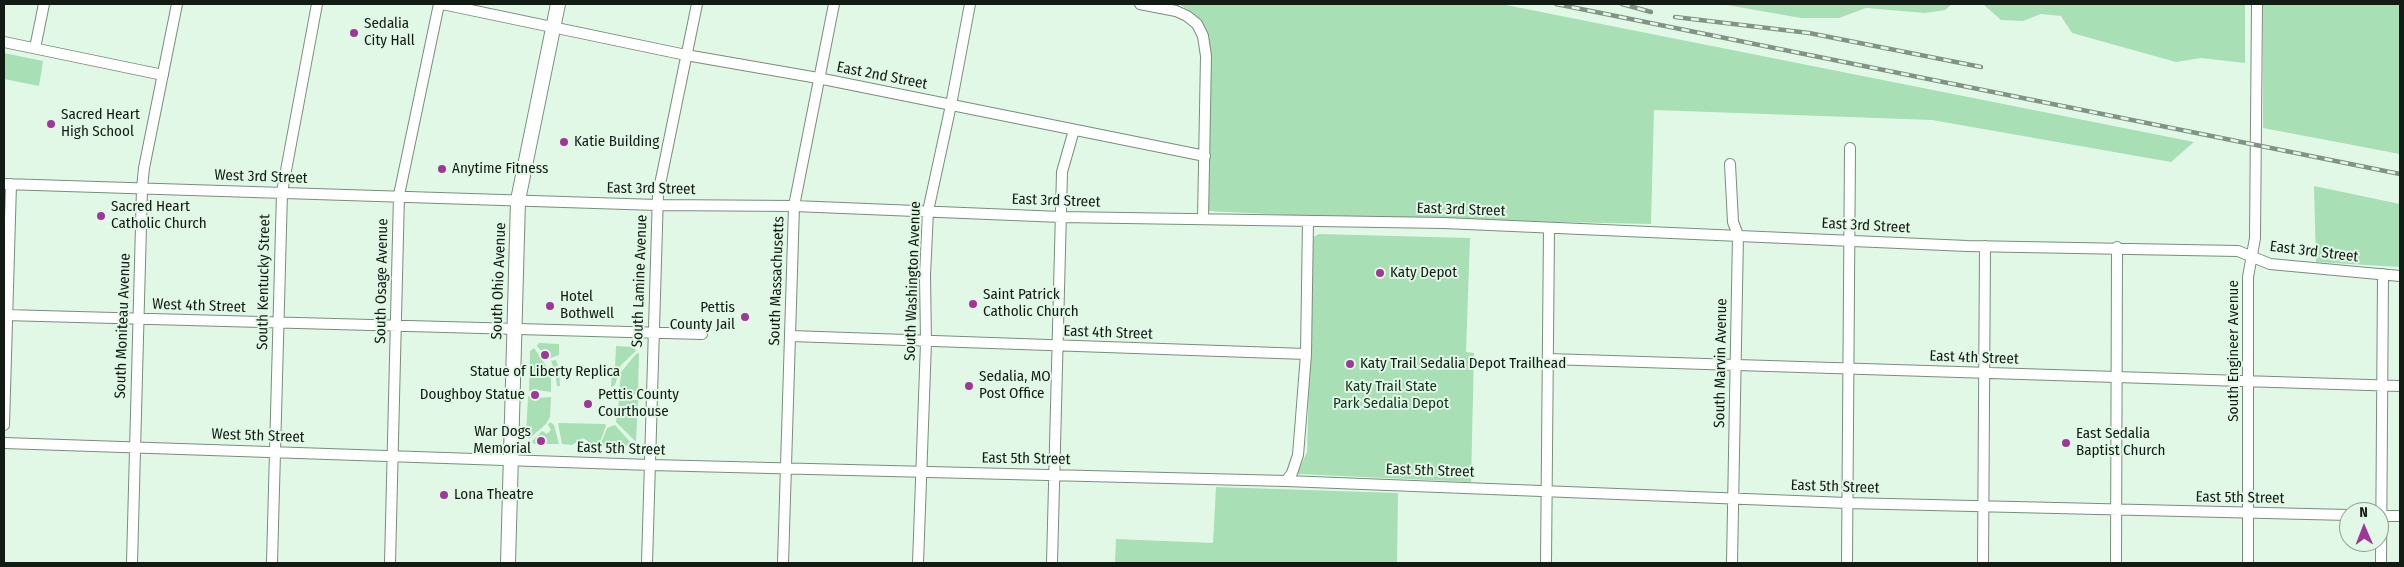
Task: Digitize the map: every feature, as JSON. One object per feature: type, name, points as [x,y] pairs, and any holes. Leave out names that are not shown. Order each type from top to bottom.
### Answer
[{"type":"main road","name":"South Ohio Avenue","points":[[508,563],[518,200],[558,4]]},
{"type":"street","points":[[35,48],[44,4]]},
{"type":"street","name":"South Moniteau Avenue","points":[[132,563],[142,188],[144,168],[178,4]]},
{"type":"street","name":"South Kentucky Street","points":[[272,563],[282,192],[317,4]]},
{"type":"street","name":"East 2nd Street","points":[[440,4],[686,55],[818,78],[1205,156]]},
{"type":"street","name":"South Osage Avenue","points":[[390,563],[399,195],[440,4]]},
{"type":"street","name":"South Lamine Avenue","points":[[647,563],[657,205],[697,4]]},
{"type":"street","name":"South Massachusetts","points":[[783,563],[794,206],[834,4]]},
{"type":"street","name":"South Washington Avenue","points":[[918,563],[926,342],[925,275],[928,211],[970,4]]},
{"type":"street","points":[[1140,4],[1176,11],[1197,24],[1204,36],[1206,56],[1203,219]]},
{"type":"street","name":"South Engineer Avenue","points":[[2248,563],[2248,276],[2255,238],[2257,4]]},
{"type":"street","points":[[4,42],[163,75]]},
{"type":"street","points":[[1052,563],[1056,347],[1062,172],[1074,130]]},
{"type":"street","points":[[1847,563],[1850,148]]},
{"type":"street","name":"South Marvin Avenue","points":[[1730,164],[1732,214],[1738,235],[1732,563]]},
{"type":"street","points":[[4,424],[7,184]]},
{"type":"street","name":"West 3rd Street","points":[[7,184],[518,200]]},
{"type":"street","name":"East 3rd Street","points":[[518,200],[657,205],[794,206],[1061,217],[1308,221],[1549,228],[1985,246],[2117,247],[2238,251],[2270,264],[2400,276]]},
{"type":"street","points":[[1286,481],[1292,473],[1298,455],[1306,354],[1308,221]]},
{"type":"street","points":[[1546,563],[1549,228]]},
{"type":"street","points":[[1983,563],[1985,246]]},
{"type":"street","points":[[2116,563],[2117,247]]},
{"type":"street","points":[[2380,502],[2384,274]]},
{"type":"street","name":"West 4th Street","points":[[5,315],[514,329]]},
{"type":"street","points":[[514,329],[702,334]]},
{"type":"street","name":"East 4th Street","points":[[790,336],[1056,347],[1306,354]]},
{"type":"street","name":"East 4th Street","points":[[1548,360],[2400,386]]},
{"type":"street","name":"West 5th Street","points":[[4,443],[511,459]]},
{"type":"street","name":"East 5th Street","points":[[511,459],[651,465],[1286,481],[1847,503],[2339,516]]},
{"type":"green space","points":[[1179,4],[1501,4],[2194,142],[2171,162],[1932,120],[1654,110],[1651,224],[1327,217],[1207,211],[1203,43],[1199,23],[1191,12]]},
{"type":"green space","points":[[1721,4],[1952,4],[1945,10],[1925,13],[1866,8],[1839,18],[1801,18]]},
{"type":"green space","points":[[1983,4],[2245,4],[2245,63],[2201,58],[2176,62],[2072,33],[2061,16],[2041,14],[2023,21],[2001,20]]},
{"type":"green space","points":[[2263,4],[2400,4],[2400,154],[2263,128]]},
{"type":"green space","points":[[4,53],[43,61],[39,86],[4,79]]},
{"type":"green space","points":[[2314,186],[2400,204],[2400,267],[2316,262]]},
{"type":"green space","name":"Katy Trail State Park Sedalia Depot","points":[[1319,234],[1470,238],[1466,352],[1474,353],[1471,482],[1297,474],[1307,452],[1313,237]]},
{"type":"green space","points":[[539,343],[559,344],[559,355],[548,359],[537,346]]},
{"type":"green space","points":[[616,346],[634,347],[636,351],[621,365],[615,385],[611,387],[612,368],[615,367]]},
{"type":"green space","points":[[534,348],[551,373],[551,392],[529,391],[530,351]]},
{"type":"green space","points":[[639,353],[638,395],[619,394],[621,372]]},
{"type":"green space","points":[[556,360],[559,369],[560,386],[557,386],[555,371],[551,361]]},
{"type":"green space","points":[[528,396],[537,398],[551,397],[550,417],[546,424],[529,439],[526,436]]},
{"type":"green space","points":[[619,400],[638,400],[636,442],[616,422]]},
{"type":"green space","points":[[550,422],[554,425],[559,444],[534,444],[532,441],[542,431],[547,434],[551,430],[548,425]]},
{"type":"green space","points":[[558,423],[605,424],[606,426],[599,445],[594,445],[583,438],[572,445],[562,444]]},
{"type":"green space","points":[[615,425],[632,445],[600,446],[607,428]]},
{"type":"green space","points":[[1216,487],[1398,493],[1397,563],[1115,563],[1116,539],[1213,543]]},
{"type":"railway","points":[[1556,4],[2400,174]]},
{"type":"railway","points":[[1622,4],[1651,12]]},
{"type":"railway","points":[[1675,17],[1809,33],[1981,67]]},
{"type":"place","name":"Sedalia City Hall","points":[[354,33]]},
{"type":"place","name":"Sacred Heart High School","points":[[51,124]]},
{"type":"place","name":"Katie Building","points":[[564,142]]},
{"type":"place","name":"Anytime Fitness","points":[[442,169]]},
{"type":"place","name":"Sacred Heart Catholic Church","points":[[101,216]]},
{"type":"place","name":"Katy Depot","points":[[1380,273]]},
{"type":"place","name":"Saint Patrick Catholic Church","points":[[973,304]]},
{"type":"place","name":"Hotel Bothwell","points":[[550,306]]},
{"type":"place","name":"Pettis County Jail","points":[[745,317]]},
{"type":"place","name":"Statue of Liberty Replica","points":[[545,355]]},
{"type":"place","name":"Katy Trail Sedalia Depot Trailhead","points":[[1350,364]]},
{"type":"place","name":"Sedalia, MO Post Office","points":[[969,386]]},
{"type":"place","name":"Doughboy Statue","points":[[535,395]]},
{"type":"place","name":"Pettis County Courthouse","points":[[588,404]]},
{"type":"place","name":"War Dogs Memorial","points":[[541,441]]},
{"type":"place","name":"East Sedalia Baptist Church","points":[[2066,443]]},
{"type":"place","name":"Lona Theatre","points":[[444,495]]}]
